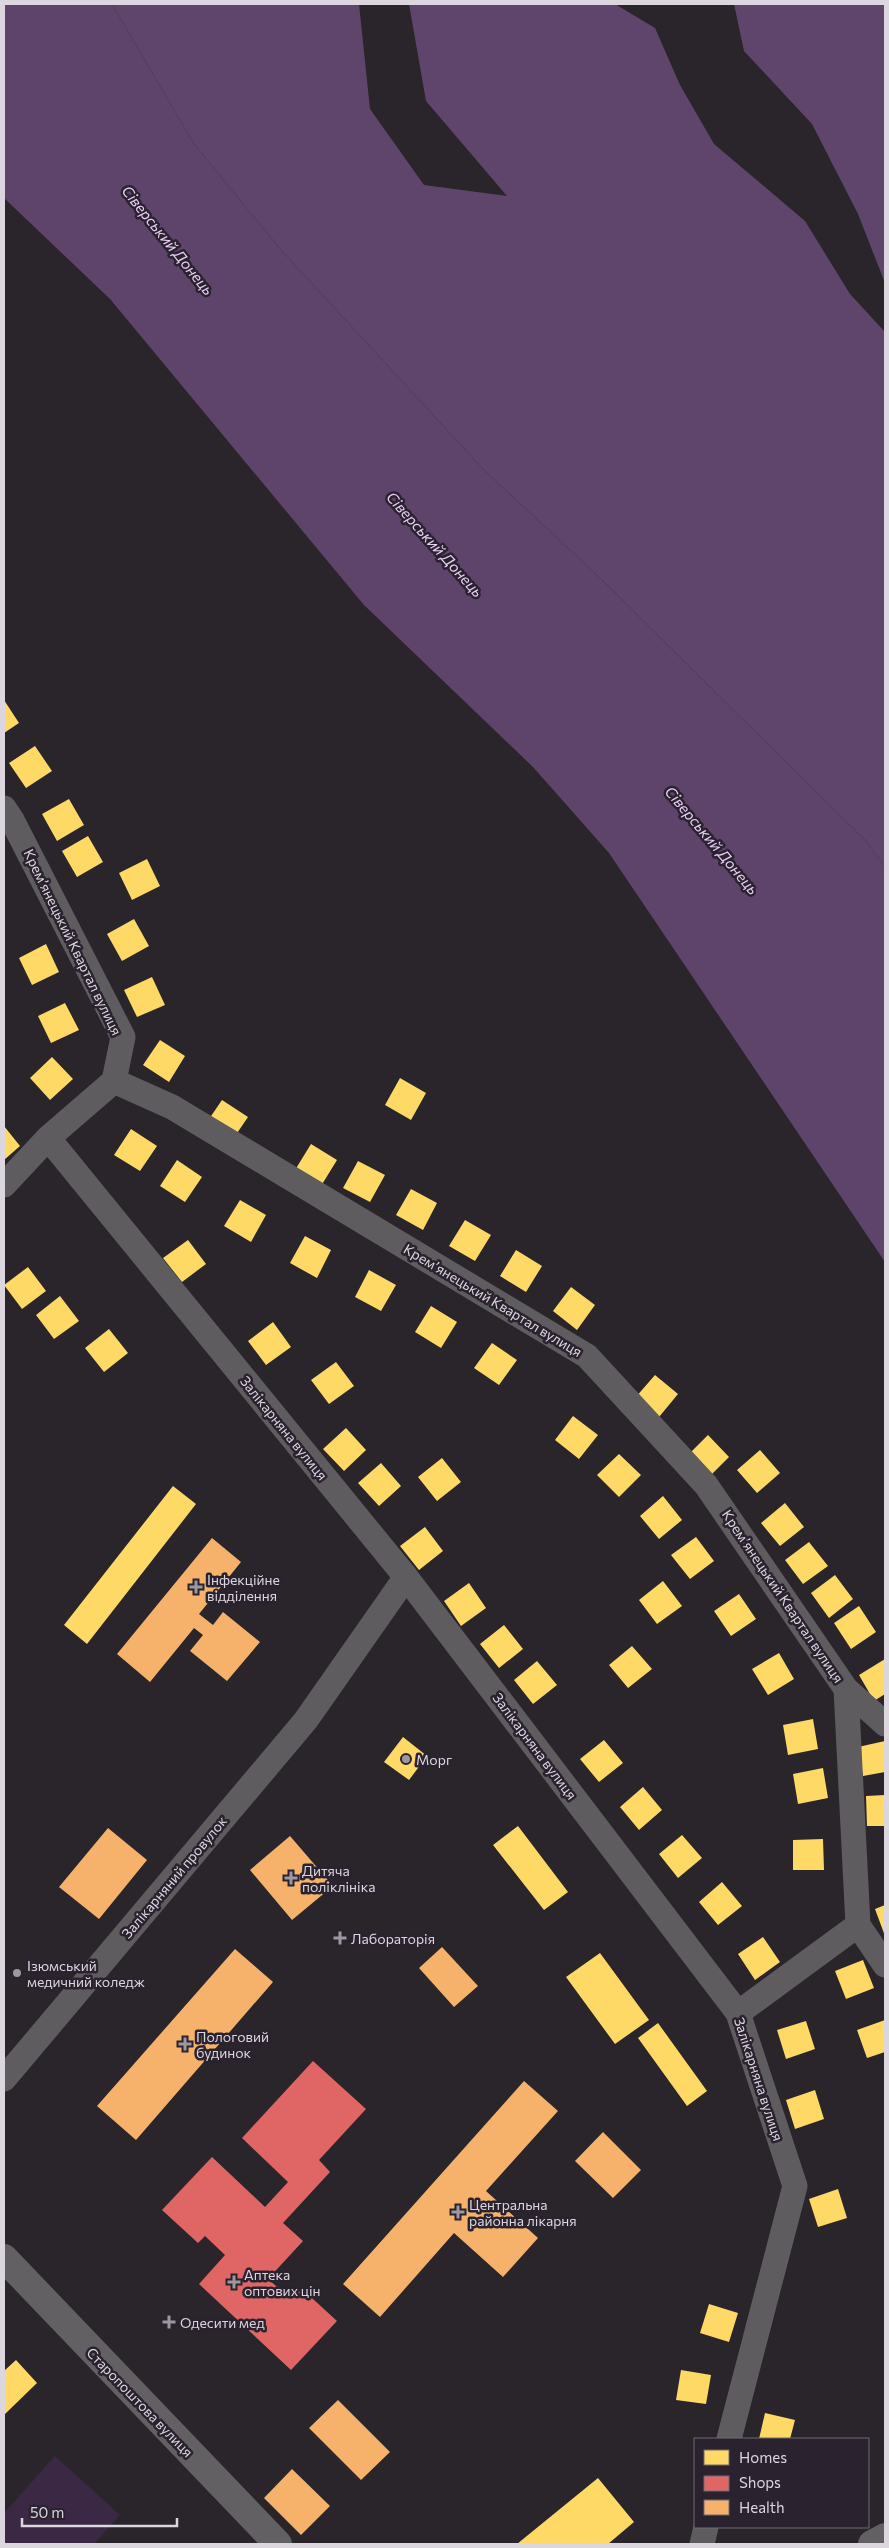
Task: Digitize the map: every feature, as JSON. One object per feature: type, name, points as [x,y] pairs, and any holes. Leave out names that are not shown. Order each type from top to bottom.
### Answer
[{"type":"highway","name":"Старопоштова вулиця","points":[[4,2258],[278,2544]]},
{"type":"highway","points":[[872,2544],[885,2537]]},
{"type":"street","name":"Крем’янецький Квартал вулиця","points":[[7,823],[123,1037],[114,1081],[172,1107],[587,1356],[706,1485],[846,1690],[858,1925]]},
{"type":"street","points":[[4,1185],[48,1138],[114,1081]]},
{"type":"street","name":"Залікарняна вулиця","points":[[48,1138],[406,1577],[738,2013],[795,2186],[729,2438]]},
{"type":"street","name":"Залікарняний провулок","points":[[4,2080],[306,1720],[406,1577]]},
{"type":"street","points":[[846,1690],[885,1724]]},
{"type":"street","points":[[738,2013],[858,1925],[885,1965]]},
{"type":"street","points":[[702,2544],[706,2528]]},
{"type":"shaded area","points":[[112,4],[359,4],[370,109],[424,185],[507,196],[426,101],[409,4],[615,4],[655,28],[680,85],[714,144],[805,221],[850,294],[885,332],[885,867],[867,842],[595,573],[485,471],[282,251],[194,144]]},
{"type":"shaded area","points":[[734,4],[885,4],[885,283],[858,214],[812,124],[744,51]]},
{"type":"shaded area","points":[[55,2456],[120,2515],[94,2544],[4,2544],[4,2513]]},
{"type":"water","name":"Сіверський Донець","points":[[4,4],[112,4],[194,144],[282,251],[485,471],[595,573],[867,842],[885,867],[885,1262],[609,853],[533,767],[364,605],[110,299],[4,198]]},
{"type":"building: Homes","points":[[4,700],[19,723],[4,733]]},
{"type":"building: Homes","points":[[35,746],[52,771],[26,788],[9,763]]},
{"type":"building: Homes","points":[[69,799],[84,825],[57,841],[42,814]]},
{"type":"building: Homes","points":[[88,836],[103,862],[77,877],[62,851]]},
{"type":"building: Homes","points":[[147,859],[160,886],[132,900],[119,873]]},
{"type":"building: Homes","points":[[134,919],[149,946],[122,961],[107,934]]},
{"type":"building: Homes","points":[[46,944],[59,972],[32,985],[19,958]]},
{"type":"building: Homes","points":[[152,977],[165,1005],[137,1017],[124,990]]},
{"type":"building: Homes","points":[[65,1003],[79,1030],[51,1043],[38,1016]]},
{"type":"building: Homes","points":[[160,1040],[185,1056],[169,1082],[143,1065]]},
{"type":"building: Homes","points":[[52,1057],[73,1079],[50,1100],[30,1078]]},
{"type":"building: Homes","points":[[400,1078],[426,1093],[411,1120],[385,1105]]},
{"type":"building: Homes","points":[[222,1100],[248,1117],[231,1142],[205,1125]]},
{"type":"building: Homes","points":[[4,1126],[20,1146],[4,1160]]},
{"type":"building: Homes","points":[[131,1129],[157,1146],[140,1171],[114,1155]]},
{"type":"building: Homes","points":[[311,1144],[337,1160],[321,1186],[295,1170]]},
{"type":"building: Homes","points":[[177,1160],[202,1177],[185,1202],[160,1186]]},
{"type":"building: Homes","points":[[358,1161],[385,1175],[370,1202],[343,1188]]},
{"type":"building: Homes","points":[[411,1189],[437,1203],[423,1230],[396,1215]]},
{"type":"building: Homes","points":[[240,1200],[266,1215],[251,1242],[224,1226]]},
{"type":"building: Homes","points":[[465,1220],[491,1235],[475,1261],[449,1246]]},
{"type":"building: Homes","points":[[305,1236],[331,1250],[317,1278],[290,1263]]},
{"type":"building: Homes","points":[[188,1240],[206,1264],[182,1282],[163,1258]]},
{"type":"building: Homes","points":[[516,1250],[542,1266],[526,1292],[500,1276]]},
{"type":"building: Homes","points":[[28,1267],[46,1291],[22,1309],[4,1285]]},
{"type":"building: Homes","points":[[369,1270],[396,1285],[381,1311],[355,1297]]},
{"type":"building: Homes","points":[[571,1287],[595,1305],[577,1330],[553,1311]]},
{"type":"building: Homes","points":[[60,1296],[79,1321],[54,1339],[36,1315]]},
{"type":"building: Homes","points":[[431,1306],[457,1322],[441,1348],[415,1332]]},
{"type":"building: Homes","points":[[273,1322],[291,1347],[266,1365],[248,1341]]},
{"type":"building: Homes","points":[[109,1329],[128,1353],[104,1372],[85,1348]]},
{"type":"building: Homes","points":[[492,1343],[517,1360],[499,1385],[474,1368]]},
{"type":"building: Homes","points":[[336,1362],[354,1386],[329,1404],[311,1380]]},
{"type":"building: Homes","points":[[655,1375],[678,1394],[659,1417],[635,1398]]},
{"type":"building: Homes","points":[[573,1416],[598,1435],[579,1459],[555,1440]]},
{"type":"building: Homes","points":[[346,1428],[366,1450],[344,1471],[323,1449]]},
{"type":"building: Homes","points":[[708,1435],[729,1457],[708,1478],[686,1457]]},
{"type":"building: Homes","points":[[760,1450],[780,1473],[757,1493],[737,1470]]},
{"type":"building: Homes","points":[[619,1454],[641,1475],[619,1497],[597,1475]]},
{"type":"building: Homes","points":[[442,1458],[461,1482],[437,1501],[418,1477]]},
{"type":"building: Homes","points":[[381,1463],[401,1486],[379,1506],[358,1483]]},
{"type":"building: Homes","points":[[173,1486],[196,1504],[87,1644],[64,1625]]},
{"type":"building: Homes","points":[[663,1496],[682,1520],[659,1539],[640,1516]]},
{"type":"building: Homes","points":[[785,1503],[804,1527],[780,1546],[761,1523]]},
{"type":"building: Homes","points":[[425,1527],[443,1551],[419,1570],[400,1546]]},
{"type":"building: Homes","points":[[696,1537],[714,1561],[690,1579],[671,1555]]},
{"type":"building: Homes","points":[[809,1542],[828,1566],[803,1584],[785,1560]]},
{"type":"building: Homes","points":[[835,1575],[853,1599],[829,1618],[811,1593]]},
{"type":"building: Homes","points":[[663,1581],[682,1606],[657,1624],[639,1600]]},
{"type":"building: Homes","points":[[469,1583],[486,1608],[461,1626],[444,1601]]},
{"type":"building: Homes","points":[[739,1594],[756,1619],[731,1636],[714,1611]]},
{"type":"building: Homes","points":[[859,1606],[876,1632],[851,1649],[834,1623]]},
{"type":"building: Homes","points":[[504,1625],[523,1649],[499,1668],[480,1644]]},
{"type":"building: Homes","points":[[632,1646],[652,1669],[628,1688],[609,1665]]},
{"type":"building: Homes","points":[[779,1653],[794,1679],[768,1695],[752,1669]]},
{"type":"building: Homes","points":[[885,1659],[885,1694],[874,1701],[859,1675]]},
{"type":"building: Homes","points":[[537,1661],[557,1685],[533,1704],[514,1680]]},
{"type":"building: Homes","points":[[813,1719],[818,1749],[788,1755],[783,1725]]},
{"type":"building: Homes","name":"Морг","points":[[403,1737],[427,1756],[409,1780],[384,1762]]},
{"type":"building: Homes","points":[[604,1740],[623,1763],[599,1782],[580,1759]]},
{"type":"building: Homes","points":[[885,1741],[885,1772],[863,1776],[858,1747]]},
{"type":"building: Homes","points":[[823,1768],[828,1798],[798,1804],[793,1774]]},
{"type":"building: Homes","points":[[643,1787],[662,1810],[639,1830],[620,1807]]},
{"type":"building: Homes","points":[[885,1795],[885,1826],[867,1826],[866,1796]]},
{"type":"building: Homes","points":[[518,1826],[568,1892],[544,1910],[493,1845]]},
{"type":"building: Homes","points":[[682,1835],[702,1858],[678,1878],[659,1854]]},
{"type":"building: Homes","points":[[823,1839],[824,1870],[793,1870],[793,1840]]},
{"type":"building: Homes","points":[[722,1882],[742,1906],[718,1925],[699,1902]]},
{"type":"building: Homes","points":[[885,1905],[885,1936],[875,1909]]},
{"type":"building: Homes","points":[[763,1937],[780,1962],[755,1980],[738,1954]]},
{"type":"building: Homes","points":[[600,1953],[649,2020],[615,2044],[566,1977]]},
{"type":"building: Homes","points":[[863,1960],[874,1988],[846,1999],[835,1971]]},
{"type":"building: Homes","points":[[885,2020],[885,2052],[867,2058],[857,2030]]},
{"type":"building: Homes","points":[[806,2021],[815,2049],[786,2059],[777,2030]]},
{"type":"building: Homes","points":[[658,2023],[707,2091],[687,2106],[638,2038]]},
{"type":"building: Homes","points":[[815,2090],[824,2119],[795,2129],[786,2100]]},
{"type":"building: Homes","points":[[838,2189],[847,2218],[818,2227],[809,2199]]},
{"type":"building: Homes","points":[[709,2304],[738,2313],[729,2342],[700,2333]]},
{"type":"building: Homes","points":[[16,2360],[37,2383],[5,2414],[4,2371]]},
{"type":"building: Homes","points":[[681,2370],[711,2375],[706,2404],[676,2400]]},
{"type":"building: Homes","points":[[765,2413],[795,2420],[790,2438],[759,2438]]},
{"type":"building: Homes","points":[[598,2478],[634,2522],[608,2544],[517,2544]]},
{"type":"building: Shops","points":[[313,2061],[366,2109],[319,2160],[330,2172],[283,2223],[303,2241],[268,2279],[291,2299],[301,2288],[337,2321],[291,2370],[199,2284],[225,2255],[205,2236],[198,2243],[162,2210],[212,2157],[265,2207],[288,2182],[242,2138]]},
{"type":"building: Health","name":"Інфекційне відділення","points":[[212,1538],[241,1562],[199,1614],[213,1625],[223,1612],[260,1642],[227,1681],[190,1651],[203,1635],[194,1628],[150,1682],[117,1654]]},
{"type":"building: Health","points":[[108,1828],[147,1860],[99,1919],[59,1887]]},
{"type":"building: Health","name":"Дитяча поліклініка","points":[[290,1836],[333,1886],[292,1920],[250,1870]]},
{"type":"building: Health","points":[[442,1947],[478,1986],[454,2007],[419,1968]]},
{"type":"building: Health","name":"Пологовий будинок","points":[[235,1949],[273,1982],[136,2140],[97,2106]]},
{"type":"building: Health","name":"Центральна районна лікарня","points":[[524,2081],[558,2111],[486,2191],[538,2238],[503,2277],[454,2233],[380,2317],[343,2284]]},
{"type":"building: Health","points":[[603,2132],[641,2170],[613,2198],[575,2161]]},
{"type":"building: Health","points":[[338,2400],[390,2452],[361,2480],[309,2428]]},
{"type":"building: Health","points":[[292,2469],[330,2506],[301,2535],[264,2498]]},
{"type":"place","name":"Інфекційне відділення","points":[[196,1587]]},
{"type":"place","name":"Морг","points":[[406,1759]]},
{"type":"place","name":"Дитяча поліклініка","points":[[291,1878]]},
{"type":"place","name":"Лабораторія","points":[[340,1938]]},
{"type":"place","name":"Ізюмський медичний коледж","points":[[17,1973]]},
{"type":"place","name":"Пологовий будинок","points":[[185,2044]]},
{"type":"place","name":"Центральна районна лікарня","points":[[458,2212]]},
{"type":"place","name":"Аптека оптових цін","points":[[234,2282]]},
{"type":"place","name":"Одесити мед","points":[[169,2322]]}]
